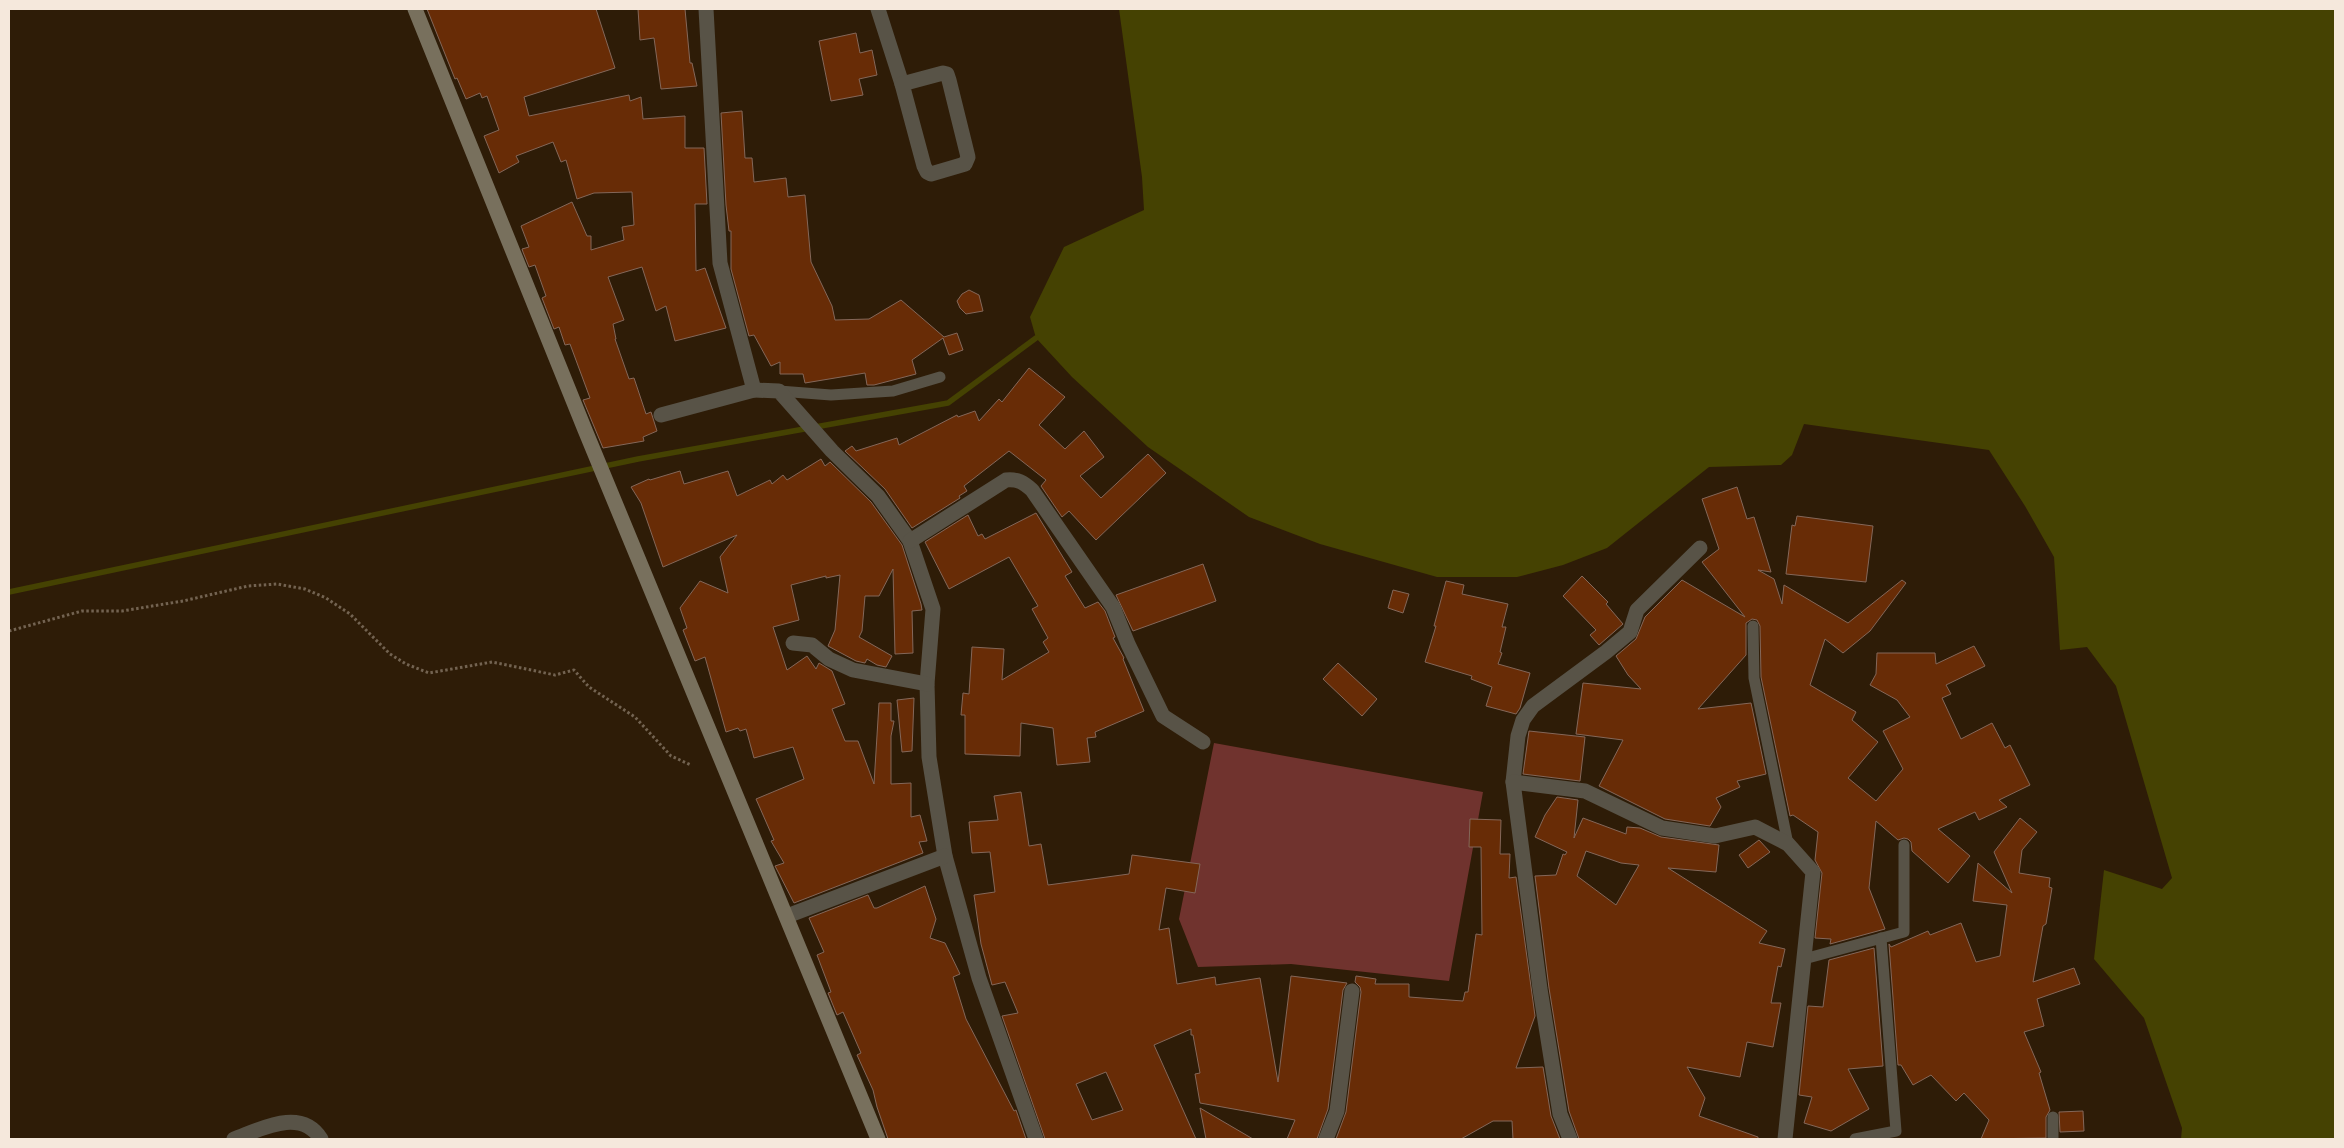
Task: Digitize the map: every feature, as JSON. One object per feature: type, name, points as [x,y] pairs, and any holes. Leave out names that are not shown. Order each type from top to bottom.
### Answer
[{"type":"street","points":[[415,9],[585,430],[878,1139]]},
{"type":"street","points":[[706,9],[720,264],[754,390]]},
{"type":"street","points":[[878,9],[927,172],[931,174],[965,164],[968,158],[947,74],[943,73],[902,84]]},
{"type":"street","points":[[661,415],[754,390],[779,391],[832,451],[878,496],[910,540],[934,609],[927,684],[929,757],[945,856],[979,978],[1036,1139]]},
{"type":"street","points":[[910,540],[1006,480],[1016,479],[1024,483],[1032,490],[1114,607],[1128,644],[1163,716],[1204,742]]},
{"type":"street","points":[[1570,1139],[1560,1114],[1543,1008],[1514,782],[1518,736],[1523,720],[1533,706],[1630,632],[1637,610],[1700,548]]},
{"type":"street","points":[[794,643],[812,645],[829,658],[853,670],[927,684]]},
{"type":"street","points":[[1514,782],[1585,790],[1662,828],[1715,836],[1755,827],[1788,844],[1812,872],[1785,1139]]},
{"type":"street","points":[[787,916],[945,856]]},
{"type":"street","points":[[1326,1139],[1337,1112],[1352,991]]},
{"type":"street","points":[[234,1139],[289,1122],[306,1125],[321,1139]]},
{"type":"lane","points":[[779,391],[831,395],[893,391],[940,376]]},
{"type":"lane","points":[[1753,626],[1754,678],[1788,844]]},
{"type":"lane","points":[[1804,959],[1904,932],[1904,845]]},
{"type":"lane","points":[[1855,1139],[1896,1131],[1881,938]]},
{"type":"lane","points":[[2053,1118],[2053,1139]]},
{"type":"path","points":[[9,631],[82,611],[122,611],[183,601],[248,586],[277,584],[305,589],[326,598],[350,614],[390,654],[406,664],[429,673],[492,662],[555,674],[574,670],[589,686],[635,717],[670,756],[691,765]]},
{"type":"shaded area","points":[[1119,9],[2335,9],[2335,1139],[2181,1139],[2182,1128],[2144,1018],[2094,959],[2104,870],[2162,889],[2172,878],[2116,686],[2087,647],[2060,650],[2054,557],[2025,506],[1989,450],[1804,424],[1792,455],[1781,465],[1709,467],[1607,548],[1563,565],[1517,577],[1437,577],[1320,544],[1249,517],[1148,447],[1072,377],[1036,338],[1030,317],[1064,247],[1144,210],[1142,177]]},
{"type":"shaded area","points":[[1214,743],[1483,792],[1449,981],[1291,964],[1198,967],[1179,919]]},
{"type":"building","points":[[427,9],[596,9],[615,68],[524,97],[529,116],[629,95],[630,101],[641,97],[643,119],[685,116],[685,148],[704,148],[707,204],[695,204],[696,271],[705,268],[726,328],[675,341],[666,306],[656,311],[642,267],[608,277],[624,320],[613,324],[615,339],[629,379],[634,378],[646,414],[651,412],[657,431],[643,437],[644,441],[603,448],[583,400],[590,398],[570,344],[565,345],[559,327],[554,329],[542,298],[546,296],[535,265],[529,267],[522,249],[529,247],[521,226],[572,202],[587,236],[591,236],[591,250],[624,240],[622,227],[634,225],[632,192],[594,193],[577,199],[566,160],[561,162],[553,142],[516,156],[519,162],[499,173],[484,136],[499,130],[487,96],[482,98],[480,93],[466,99],[457,78],[455,79]]},
{"type":"building","points":[[638,9],[685,9],[690,63],[692,63],[697,86],[661,89],[654,38],[640,40]]},
{"type":"building","points":[[856,33],[860,53],[872,50],[877,75],[859,79],[863,95],[831,101],[819,41]]},
{"type":"building","points":[[742,111],[745,158],[752,158],[754,182],[786,178],[788,197],[805,195],[811,262],[832,306],[835,320],[869,319],[901,300],[944,337],[957,333],[963,350],[949,355],[943,338],[912,360],[916,374],[874,385],[867,385],[865,373],[805,383],[803,374],[780,374],[780,362],[771,366],[754,335],[749,336],[731,269],[731,231],[729,231],[726,205],[721,113]]},
{"type":"building","points":[[969,290],[979,295],[983,311],[966,314],[960,308],[957,301],[962,294]]},
{"type":"building","points":[[1029,368],[1065,397],[1039,425],[1065,449],[1084,431],[1104,457],[1080,476],[1101,498],[1148,454],[1166,473],[1096,540],[1069,511],[1062,517],[1041,486],[1046,480],[1009,451],[964,486],[967,491],[959,496],[960,498],[912,528],[885,489],[845,451],[852,446],[856,451],[897,438],[899,445],[957,415],[958,417],[975,411],[979,421],[999,399],[1002,402]]},
{"type":"building","points":[[821,459],[825,466],[830,462],[871,502],[902,545],[922,610],[912,611],[913,653],[895,654],[893,569],[879,596],[865,596],[862,631],[859,637],[892,656],[886,667],[877,665],[867,659],[865,663],[856,661],[828,646],[835,630],[840,575],[826,578],[826,576],[791,585],[799,620],[773,627],[787,670],[807,656],[816,669],[819,663],[832,671],[845,704],[832,709],[845,741],[858,741],[874,784],[879,703],[891,703],[891,721],[894,721],[891,736],[891,784],[911,783],[911,817],[920,815],[927,841],[919,842],[923,853],[794,903],[775,866],[784,863],[771,841],[774,840],[756,799],[804,779],[793,747],[754,758],[746,729],[740,731],[738,728],[726,732],[705,657],[695,661],[683,630],[687,628],[680,608],[700,581],[728,593],[720,557],[737,535],[663,567],[641,503],[631,487],[649,479],[680,471],[684,484],[728,471],[737,496],[770,480],[772,484],[783,475],[787,480]]},
{"type":"building","points":[[1737,487],[1747,519],[1754,517],[1771,572],[1758,570],[1774,579],[1782,604],[1784,585],[1848,623],[1902,580],[1906,583],[1870,631],[1843,653],[1825,639],[1810,685],[1856,712],[1852,720],[1878,742],[1848,778],[1876,801],[1903,769],[1883,731],[1910,717],[1897,700],[1870,685],[1876,674],[1877,653],[1935,653],[1936,664],[1974,646],[1985,666],[1946,685],[1951,694],[1942,698],[1961,739],[1992,723],[2005,748],[2010,745],[2030,785],[1999,800],[2007,807],[1979,820],[1975,812],[1938,829],[1970,856],[1948,883],[1912,851],[1911,842],[1908,839],[1898,840],[1876,821],[1869,888],[1885,929],[1830,944],[1831,939],[1815,938],[1822,873],[1815,860],[1818,832],[1793,815],[1790,816],[1761,677],[1760,626],[1757,620],[1752,619],[1746,623],[1746,655],[1698,709],[1751,703],[1766,774],[1737,781],[1740,787],[1716,798],[1721,807],[1710,826],[1665,819],[1599,786],[1623,740],[1576,734],[1583,683],[1641,689],[1628,675],[1616,656],[1636,639],[1645,617],[1682,580],[1745,617],[1702,562],[1719,549],[1702,499]]},
{"type":"building","points":[[1036,513],[1072,572],[1065,576],[1085,608],[1098,602],[1105,611],[1115,637],[1113,638],[1124,658],[1144,711],[1095,732],[1096,737],[1087,738],[1090,762],[1057,765],[1053,728],[1021,723],[1020,756],[965,754],[965,715],[961,715],[963,693],[969,694],[972,647],[1004,649],[1002,680],[1049,652],[1043,642],[1048,638],[1032,609],[1038,606],[1009,557],[949,589],[925,542],[968,515],[978,536],[982,534],[985,539]]},
{"type":"building","points":[[1797,516],[1873,526],[1866,582],[1786,574],[1792,525],[1795,526]]},
{"type":"building","points":[[1203,564],[1216,601],[1133,631],[1116,595]]},
{"type":"building","points":[[1582,576],[1608,602],[1606,604],[1623,624],[1599,645],[1590,635],[1596,630],[1563,596]]},
{"type":"building","points":[[1446,581],[1464,585],[1462,594],[1508,604],[1502,627],[1506,627],[1500,652],[1502,653],[1498,664],[1530,673],[1520,708],[1516,714],[1486,706],[1492,687],[1471,679],[1472,676],[1425,662],[1436,626],[1434,626]]},
{"type":"building","points":[[1393,590],[1409,594],[1403,613],[1388,608]]},
{"type":"building","points":[[1338,663],[1377,699],[1362,716],[1323,679]]},
{"type":"building","points":[[914,698],[912,751],[902,752],[897,700]]},
{"type":"building","points":[[1529,731],[1585,737],[1580,781],[1523,774]]},
{"type":"building","points":[[1021,792],[1029,846],[1041,844],[1048,885],[1129,874],[1132,855],[1200,864],[1195,893],[1166,888],[1159,930],[1169,928],[1177,984],[1215,977],[1216,985],[1260,978],[1278,1082],[1291,976],[1347,983],[1343,990],[1328,1109],[1317,1139],[1287,1139],[1295,1120],[1200,1103],[1195,1074],[1200,1073],[1191,1029],[1154,1045],[1196,1139],[1045,1139],[1002,1016],[1018,1013],[1005,982],[992,985],[981,944],[974,895],[995,892],[990,852],[972,853],[969,822],[998,820],[994,796]],"holes":[[[1106,1072],[1123,1110],[1092,1120],[1076,1084]]]},
{"type":"building","points":[[1557,797],[1578,800],[1574,838],[1583,818],[1626,834],[1627,827],[1640,828],[1661,837],[1719,845],[1716,872],[1668,868],[1767,931],[1759,943],[1785,949],[1781,967],[1778,966],[1771,1003],[1781,1003],[1773,1047],[1747,1042],[1740,1077],[1687,1067],[1705,1098],[1699,1116],[1758,1137],[1758,1139],[1579,1139],[1569,1111],[1549,988],[1535,876],[1556,875],[1563,854],[1565,855],[1567,852],[1535,837],[1545,815]],"holes":[[[1586,851],[1621,863],[1639,865],[1616,905],[1577,876]]]},
{"type":"building","points":[[2020,818],[2037,832],[2022,850],[2019,873],[2050,878],[2049,887],[2052,888],[2033,982],[2074,968],[2080,984],[2037,999],[2044,1026],[2024,1032],[2041,1072],[2039,1073],[2050,1110],[2046,1117],[2046,1138],[1981,1139],[1989,1120],[1964,1093],[1956,1101],[1931,1075],[1913,1085],[1901,1065],[1898,1065],[1889,944],[1891,947],[1928,931],[1930,935],[1961,923],[1976,962],[2000,956],[2007,905],[1973,901],[1978,863],[2012,893],[1994,852]]},
{"type":"building","points":[[1470,819],[1501,820],[1500,854],[1510,854],[1509,878],[1516,877],[1535,1016],[1516,1068],[1543,1067],[1551,1116],[1560,1139],[1513,1139],[1512,1121],[1493,1121],[1461,1139],[1336,1139],[1346,1112],[1361,992],[1360,987],[1355,982],[1356,976],[1376,979],[1375,984],[1409,984],[1409,997],[1463,1001],[1465,992],[1468,992],[1476,934],[1482,935],[1481,847],[1469,847]]},
{"type":"building","points":[[1759,840],[1770,852],[1748,868],[1739,855]]},
{"type":"building","points":[[925,886],[936,919],[930,938],[945,943],[960,974],[953,977],[966,1019],[1014,1111],[1016,1110],[1026,1139],[888,1139],[873,1090],[857,1055],[861,1053],[843,1012],[837,1015],[828,993],[831,992],[817,955],[824,952],[809,918],[868,895],[874,908],[877,908]]},
{"type":"building","points":[[1874,948],[1883,1066],[1848,1069],[1869,1109],[1831,1131],[1804,1123],[1812,1097],[1799,1095],[1808,1006],[1823,1007],[1829,960]]},
{"type":"building","points":[[1200,1108],[1253,1139],[1206,1139]]},
{"type":"building","points":[[2083,1111],[2084,1131],[2060,1132],[2059,1112]]},
{"type":"waterway","points":[[9,592],[638,459],[948,403],[1036,338]]}]
